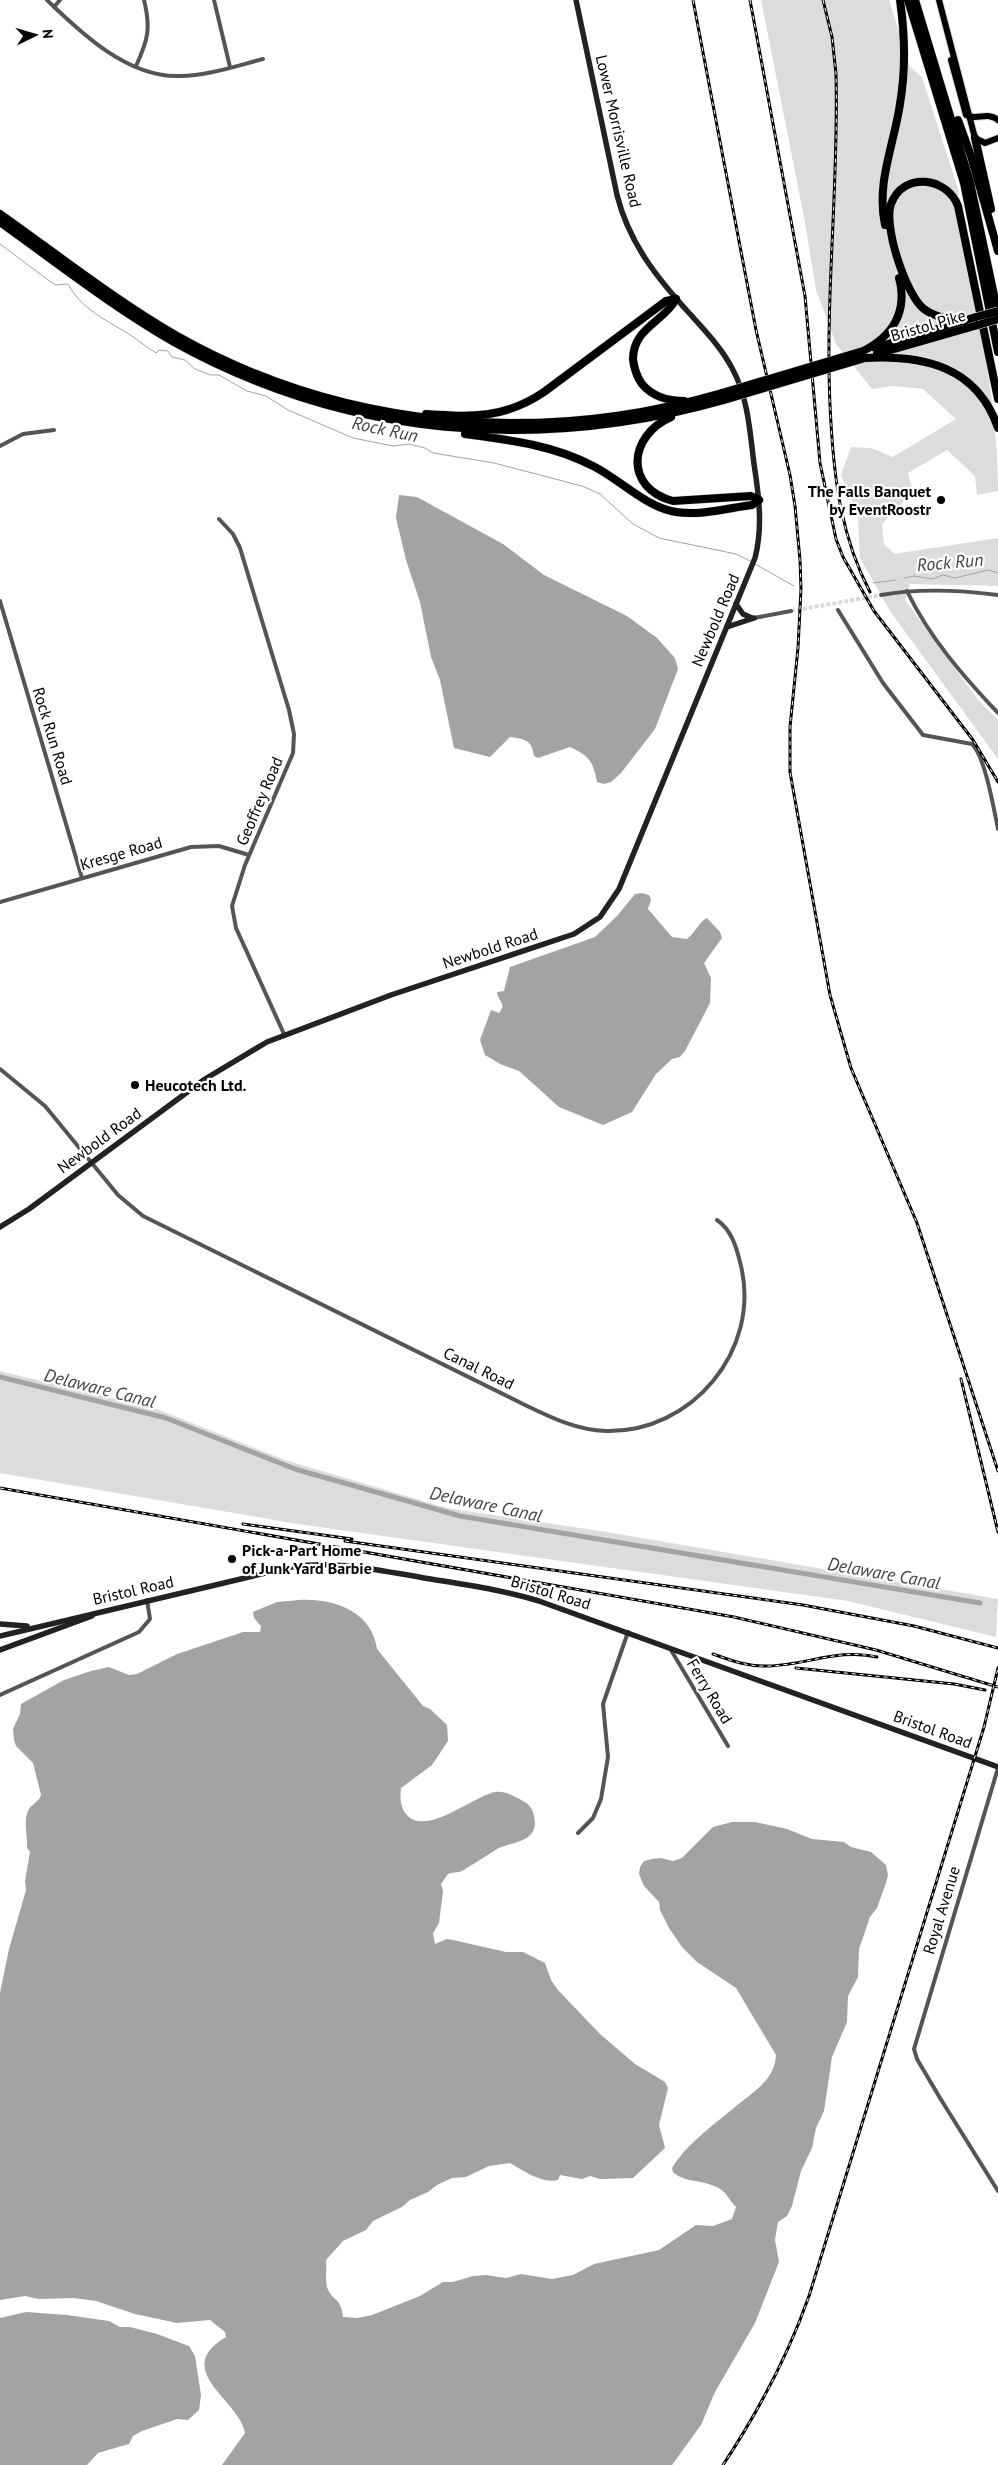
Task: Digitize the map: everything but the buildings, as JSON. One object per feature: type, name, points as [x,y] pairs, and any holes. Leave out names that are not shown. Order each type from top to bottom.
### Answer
[{"type":"highway","points":[[864,355],[893,328],[898,318],[902,301],[901,286],[882,204],[883,180],[898,113],[904,75],[904,31],[900,0]]},
{"type":"highway","points":[[908,0],[964,184],[998,352]]},
{"type":"highway","points":[[915,0],[973,191],[998,312],[977,321],[941,317],[929,312],[915,300],[906,284],[889,215],[895,196],[905,186],[913,182],[927,181],[940,184],[952,193],[958,206],[998,399]]},
{"type":"highway","points":[[935,65],[966,143],[998,251]]},
{"type":"highway","points":[[975,138],[993,220],[994,236]]},
{"type":"highway","points":[[0,214],[132,308],[194,345],[276,382],[327,398],[380,411],[469,423],[541,424],[631,415],[702,399]]},
{"type":"highway","points":[[0,222],[128,314],[207,359],[257,381],[308,399],[360,414],[452,432],[526,442],[564,453],[603,472],[656,506],[675,512],[692,513],[752,505],[759,500],[751,496],[673,500],[658,495],[647,486],[638,466],[638,453],[642,440],[657,424],[686,410],[723,396],[864,355],[964,320]]},
{"type":"highway","points":[[676,299],[671,308],[648,326],[639,337],[634,354],[635,372],[644,386],[660,398],[676,401],[723,396]]},
{"type":"highway","points":[[380,411],[476,416],[510,411],[544,392],[666,301],[676,299]]},
{"type":"highway","name":"Bristol Pike","points":[[864,355],[977,321],[998,319]]},
{"type":"highway","points":[[864,355],[919,359],[950,370],[971,385],[982,397],[998,428]]},
{"type":"highway","points":[[414,424],[486,430],[550,430],[624,423],[686,410]]},
{"type":"main road","name":"Lower Morrisville Road","points":[[576,0],[621,210],[646,263],[718,347],[739,383],[746,411],[759,500]]},
{"type":"main road","points":[[940,0],[949,42],[975,138],[986,143],[998,138]]},
{"type":"main road","points":[[970,117],[988,115],[998,120]]},
{"type":"main road","name":"Newbold Road","points":[[0,1226],[91,1164],[205,1079],[245,1054],[284,1034],[391,994],[574,934],[600,917],[619,889],[756,558],[760,533],[759,500]]},
{"type":"main road","points":[[736,604],[743,614],[754,618]]},
{"type":"main road","points":[[727,627],[754,618]]},
{"type":"main road","name":"Bristol Road","points":[[78,1616],[291,1567],[331,1564],[519,1595],[628,1632],[998,1768]]},
{"type":"main road","points":[[0,1650],[101,1611]]},
{"type":"main road","points":[[0,1624],[24,1626],[78,1616]]},
{"type":"main road","points":[[0,1636],[78,1616]]},
{"type":"main road","points":[[0,1640],[78,1616]]},
{"type":"street","points":[[46,0],[94,44],[136,66],[161,75],[180,76],[263,59]]},
{"type":"street","points":[[54,7],[60,0]]},
{"type":"street","points":[[136,66],[148,36],[149,19],[144,0]]},
{"type":"street","points":[[214,0],[230,67]]},
{"type":"street","points":[[0,446],[23,434],[54,430]]},
{"type":"street","name":"Geoffrey Road","points":[[219,519],[233,534],[240,548],[289,710],[294,734],[290,762],[249,855],[233,899],[234,921],[284,1034]]},
{"type":"street","points":[[880,595],[907,591],[956,591],[998,595]]},
{"type":"street","points":[[907,591],[932,634],[954,665],[998,713]]},
{"type":"street","name":"Rock Run Road","points":[[0,601],[82,878]]},
{"type":"street","points":[[838,610],[883,684],[923,735],[972,744],[976,748],[986,775],[998,829]]},
{"type":"street","points":[[754,618],[791,611]]},
{"type":"street","name":"Kresge Road","points":[[0,902],[169,852],[202,845],[220,846],[249,855]]},
{"type":"street","name":"Canal Road","points":[[0,1069],[45,1106],[91,1164],[126,1203],[152,1221],[545,1414],[571,1425],[592,1430],[631,1429],[669,1417],[699,1396],[716,1378],[728,1361],[737,1342],[743,1317],[744,1284],[735,1245],[724,1225],[717,1220]]},
{"type":"street","points":[[0,1695],[139,1632],[150,1619],[147,1600]]},
{"type":"street","points":[[578,1833],[593,1818],[601,1799],[608,1757],[603,1704],[628,1632]]},
{"type":"street","name":"Ferry Road","points":[[670,1648],[728,1746]]},
{"type":"street","name":"Royal Avenue","points":[[998,1768],[914,2042],[917,2059],[998,2191]]},
{"type":"shaded area","points":[[761,0],[889,0],[910,67],[922,77],[959,192],[954,208],[990,384],[997,455],[998,491],[977,495],[975,476],[947,450],[908,473],[913,492],[882,524],[884,544],[894,554],[998,538],[998,586],[910,584],[905,600],[979,701],[998,720],[998,759],[890,611],[860,558],[858,516],[841,475],[851,447],[871,448],[893,457],[956,419],[923,389],[892,386],[872,389],[836,344],[816,290],[804,217]]},
{"type":"shaded area","points":[[399,495],[417,497],[503,544],[544,575],[627,616],[657,638],[675,658],[678,669],[655,729],[621,773],[611,782],[604,784],[597,782],[592,764],[586,756],[570,747],[538,758],[534,756],[532,747],[527,741],[510,737],[490,757],[454,748],[440,680],[431,657],[420,602],[406,560],[396,518]]},
{"type":"shaded area","points":[[635,894],[649,895],[651,900],[648,909],[672,937],[687,939],[707,918],[720,932],[722,938],[704,963],[711,978],[710,1003],[685,1051],[680,1057],[672,1059],[656,1074],[632,1112],[603,1125],[559,1107],[519,1071],[500,1064],[485,1055],[480,1040],[491,1010],[499,1013],[501,1010],[502,1005],[497,992],[504,991],[510,967],[595,937],[617,916]]},
{"type":"shaded area","points":[[0,1371],[157,1409],[285,1460],[447,1508],[607,1532],[998,1599],[996,1637],[848,1601],[298,1524],[0,1473]]},
{"type":"shaded area","points":[[299,1600],[325,1601],[359,1616],[374,1636],[377,1649],[423,1706],[430,1709],[447,1725],[448,1741],[432,1765],[401,1788],[402,1805],[406,1814],[414,1820],[437,1819],[495,1792],[510,1794],[525,1802],[533,1811],[535,1825],[529,1836],[497,1849],[462,1871],[447,1875],[441,1884],[443,1891],[439,1923],[433,1933],[435,1944],[447,1939],[506,1952],[523,1952],[545,1963],[551,1980],[558,1990],[600,2034],[635,2064],[665,2082],[668,2088],[659,2125],[665,2148],[633,2178],[600,2179],[590,2176],[582,2179],[560,2175],[558,2180],[552,2181],[533,2176],[510,2163],[489,2166],[466,2177],[452,2178],[437,2185],[428,2192],[410,2200],[402,2207],[373,2221],[366,2230],[343,2241],[326,2260],[326,2280],[329,2292],[338,2302],[343,2317],[357,2318],[372,2315],[420,2296],[443,2282],[453,2282],[473,2276],[486,2275],[506,2278],[521,2274],[552,2279],[573,2275],[594,2264],[659,2250],[696,2225],[713,2226],[732,2219],[736,2207],[721,2190],[709,2184],[682,2178],[673,2172],[672,2168],[700,2136],[761,2086],[775,2064],[776,2055],[736,1988],[697,1962],[682,1947],[669,1928],[660,1910],[659,1902],[644,1886],[639,1874],[640,1867],[644,1861],[652,1859],[661,1858],[673,1861],[682,1858],[713,1827],[732,1822],[755,1822],[787,1829],[812,1839],[844,1842],[851,1847],[871,1852],[886,1865],[888,1875],[886,1883],[877,1908],[870,1917],[859,1949],[858,1977],[848,1996],[847,2022],[832,2057],[824,2111],[816,2128],[812,2148],[801,2171],[792,2206],[787,2216],[778,2222],[775,2240],[779,2262],[755,2323],[715,2392],[701,2425],[672,2465],[222,2465],[245,2433],[240,2421],[206,2373],[205,2361],[211,2349],[226,2337],[225,2332],[210,2320],[177,2323],[135,2314],[96,2301],[74,2298],[39,2299],[25,2296],[0,2300],[0,1993],[9,1949],[26,1890],[25,1881],[30,1852],[27,1848],[27,1815],[29,1809],[41,1795],[33,1763],[16,1746],[14,1740],[13,1729],[20,1714],[21,1704],[64,1680],[91,1671],[109,1667],[129,1675],[137,1674],[177,1654],[243,1632],[260,1632],[261,1626],[254,1618],[253,1612],[277,1602]]},
{"type":"shaded area","points":[[26,2312],[109,2321],[120,2327],[130,2327],[157,2334],[189,2346],[195,2356],[201,2395],[199,2410],[188,2420],[177,2419],[142,2431],[133,2436],[129,2444],[98,2453],[87,2465],[0,2465],[0,2318]]},
{"type":"waterway","name":"Rock Run","points":[[0,244],[55,285],[68,284],[77,298],[89,309],[156,353],[159,350],[168,351],[172,357],[185,360],[195,369],[210,375],[219,375],[247,391],[266,396],[288,410],[353,438],[393,446],[409,444],[425,448],[433,453],[494,463],[582,486],[600,494],[633,524],[659,538],[736,554],[752,562]]},
{"type":"waterway","name":"Rock Run","points":[[755,564],[794,586]]},
{"type":"waterway","name":"Rock Run","points":[[904,578],[914,576],[932,579],[943,575],[955,578],[988,570],[998,573]]},
{"type":"waterway","name":"Rock Run","points":[[873,583],[896,580]]},
{"type":"waterway","name":"Delaware Canal","points":[[0,1377],[166,1418],[295,1469],[460,1516],[980,1603]]},
{"type":"tunnel","points":[[791,611],[881,595]]},
{"type":"railway","points":[[693,0],[756,330],[790,475],[795,506],[801,589],[798,648],[790,727],[790,772],[830,995],[851,1068],[917,1223],[998,1471]]},
{"type":"railway","points":[[750,0],[805,296],[820,463],[836,539],[843,557],[874,611],[973,740],[998,782]]},
{"type":"railway","points":[[823,0],[832,37],[836,74],[836,157],[829,322],[830,405],[833,453],[840,501],[851,547],[870,592]]},
{"type":"railway","points":[[961,1379],[998,1532]]},
{"type":"railway","points":[[0,1488],[734,1617],[876,1650],[998,1687]]},
{"type":"railway","points":[[243,1524],[352,1539]]},
{"type":"railway","points":[[345,1541],[803,1605],[914,1626],[998,1648]]},
{"type":"railway","points":[[713,1654],[754,1666],[783,1665],[850,1654],[877,1657]]},
{"type":"railway","points":[[796,1668],[954,1684],[985,1690]]},
{"type":"railway","points":[[723,2465],[748,2425],[782,2362],[809,2296],[984,1727],[998,1668]]},
{"type":"place","name":"The Falls Banquet by EventRoostr","points":[[941,500]]},
{"type":"place","name":"Heucotech Ltd.","points":[[135,1085]]},
{"type":"place","name":"Pick-a-Part Home of Junk Yard Barbie","points":[[232,1559]]}]
